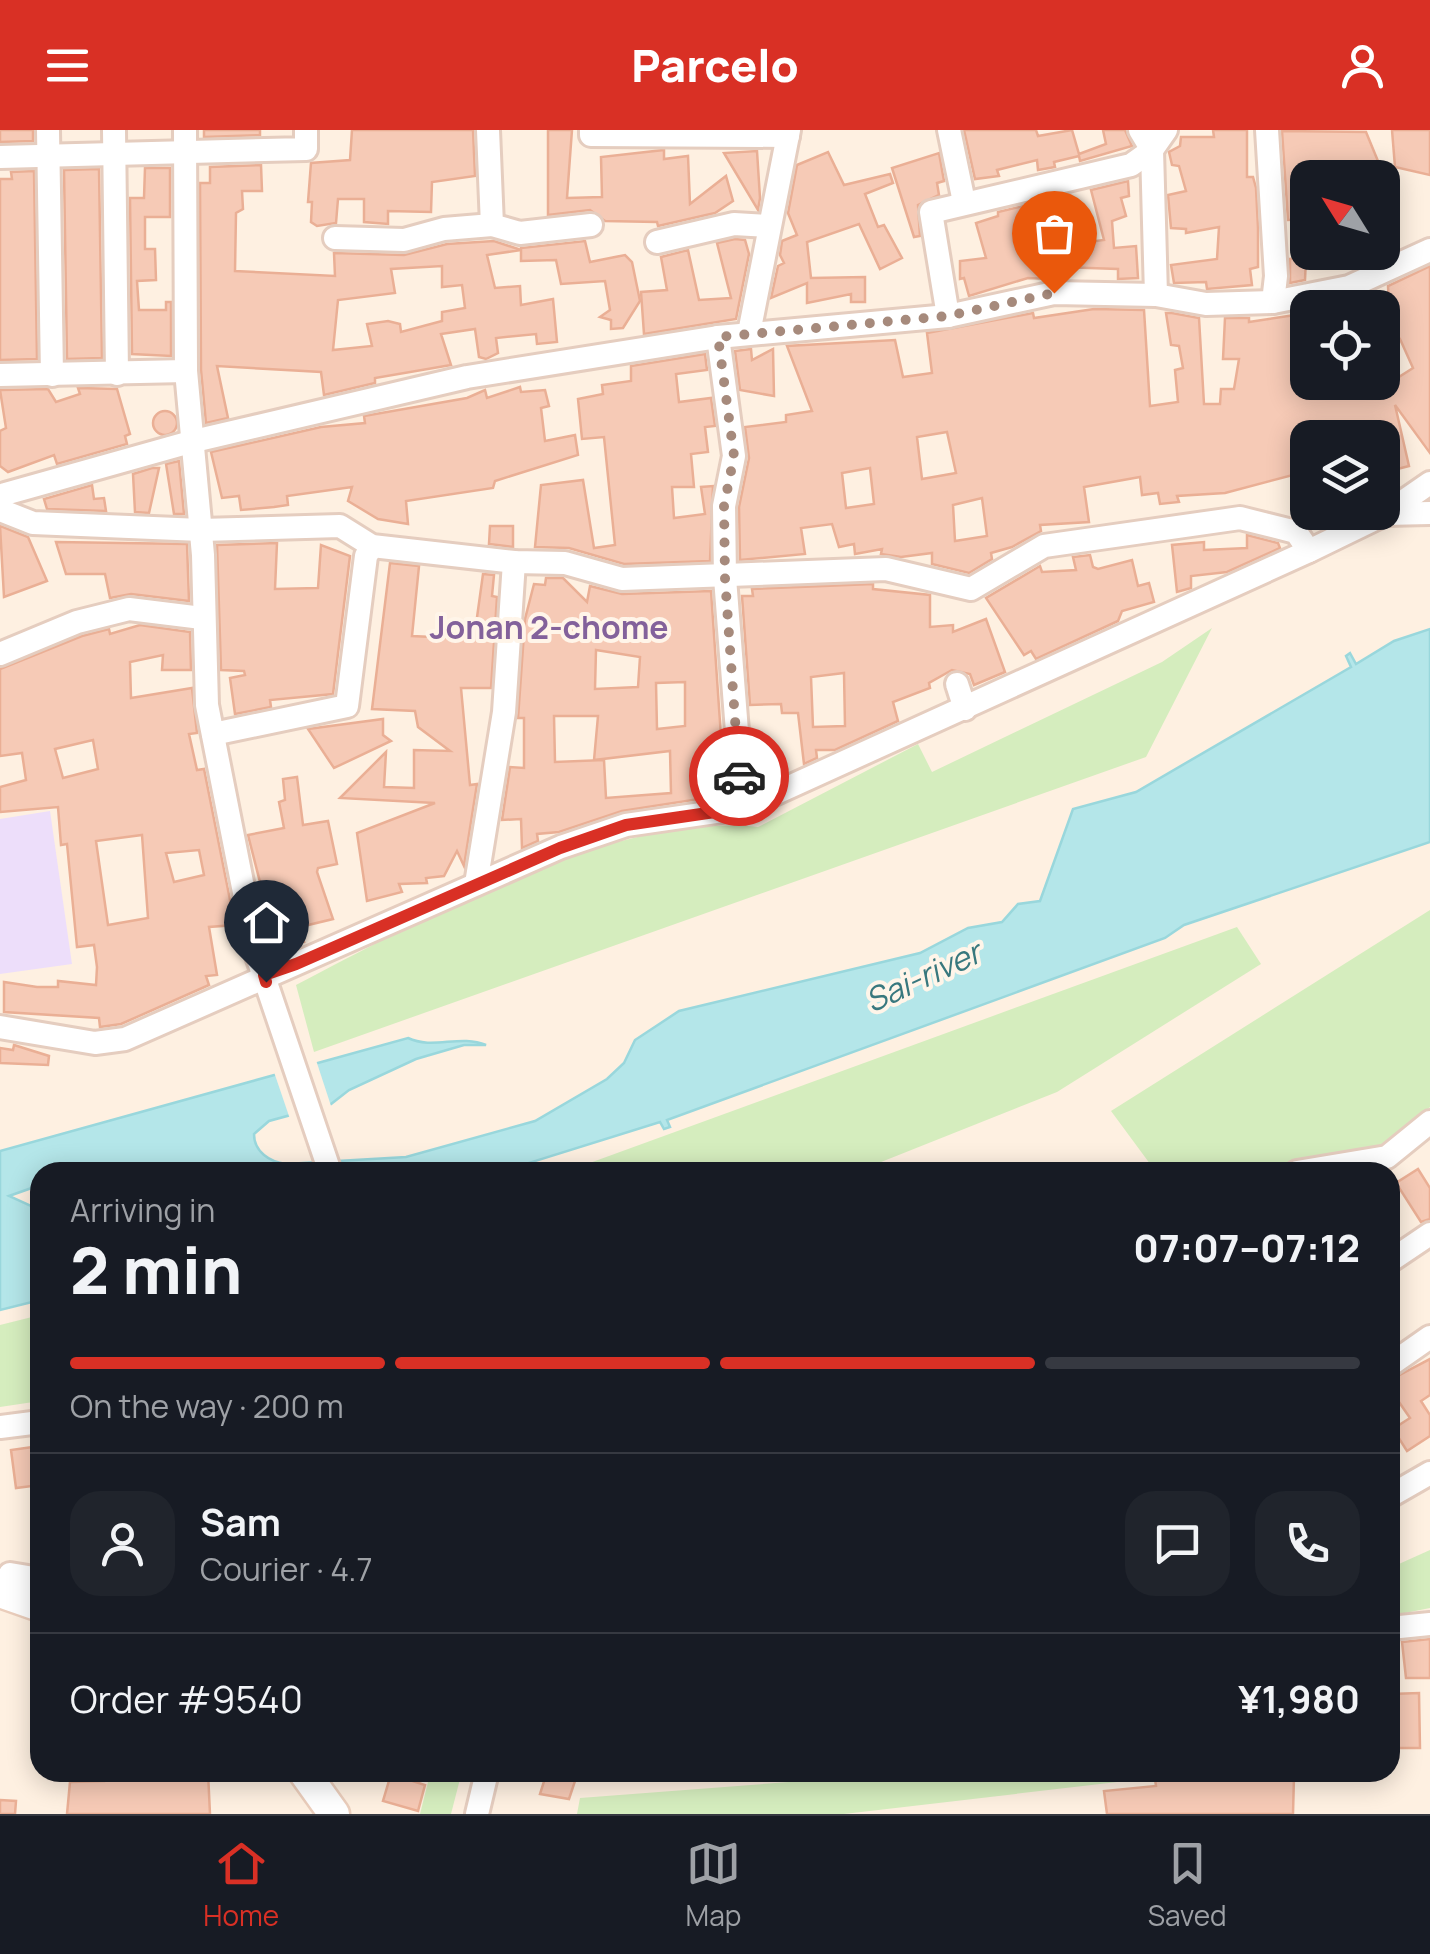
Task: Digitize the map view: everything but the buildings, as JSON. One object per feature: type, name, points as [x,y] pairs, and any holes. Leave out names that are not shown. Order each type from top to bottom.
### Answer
[{"type":"street","points":[[48,130],[52,374]]},
{"type":"street","points":[[0,157],[49,156],[114,142],[185,141],[306,149],[306,130]]},
{"type":"street","points":[[488,130],[492,225]]},
{"type":"street","points":[[591,130],[591,136],[788,133],[749,333]]},
{"type":"street","points":[[949,130],[964,202]]},
{"type":"street","points":[[948,316],[930,212],[1131,164],[1146,140],[1166,130]]},
{"type":"street","points":[[1267,130],[1276,276],[1273,302]]},
{"type":"street","points":[[1146,140],[1156,294]]},
{"type":"street","points":[[185,141],[186,371],[201,530],[202,618],[213,734],[264,979],[327,1162]]},
{"type":"street","points":[[114,142],[117,374]]},
{"type":"street","points":[[657,242],[734,224],[768,226]]},
{"type":"street","points":[[335,238],[404,240],[444,229],[492,225],[520,233],[591,225]]},
{"type":"street","points":[[1,498],[194,442],[467,377],[749,333],[948,316],[1054,293],[1156,294],[1206,304],[1273,302],[1349,287],[1430,250]]},
{"type":"street","points":[[718,337],[734,456],[724,506],[725,578],[742,808]]},
{"type":"street","points":[[0,375],[186,371]]},
{"type":"street","points":[[1400,504],[1430,483]]},
{"type":"street","points":[[1,498],[34,523],[201,530],[340,526],[372,546],[514,562],[565,563],[622,579],[886,570],[971,588],[1044,546],[1240,518],[1296,532],[1309,551]]},
{"type":"street","points":[[1400,514],[1430,513]]},
{"type":"street","points":[[0,1027],[96,1043],[125,1039],[476,884],[626,825],[742,808],[1353,530]]},
{"type":"street","points":[[213,734],[347,706],[366,556],[372,546]]},
{"type":"street","points":[[476,884],[504,712],[514,562]]},
{"type":"street","points":[[0,654],[77,622],[130,609],[202,618]]},
{"type":"street","points":[[956,684],[965,709]]},
{"type":"street","points":[[1358,1162],[1388,1157],[1430,1122]]},
{"type":"street","points":[[1400,1254],[1430,1234]]},
{"type":"street","points":[[1400,1358],[1430,1337]]},
{"type":"street","points":[[0,1427],[30,1423]]},
{"type":"street","points":[[1400,1490],[1430,1473]]},
{"type":"street","points":[[5,1583],[30,1579]]},
{"type":"street","points":[[5,1583],[30,1599]]},
{"type":"street","points":[[1400,1627],[1430,1624]]},
{"type":"street","points":[[311,1782],[334,1814]]},
{"type":"street","points":[[477,1814],[485,1782]]},
{"type":"shaded area","points":[[50,811],[72,964],[0,974],[0,819]]},
{"type":"green space","points":[[1212,628],[1146,757],[314,1052],[296,985],[459,902],[581,853],[642,836],[701,827],[758,827],[918,744],[932,772],[1162,662]]},
{"type":"green space","points":[[1430,910],[1430,1107],[1386,1147],[1341,1162],[1149,1162],[1111,1111]]},
{"type":"green space","points":[[1237,927],[1261,964],[1057,1092],[881,1162],[592,1162]]},
{"type":"green space","points":[[30,1318],[30,1402],[0,1407],[0,1325]]},
{"type":"green space","points":[[1430,1550],[1430,1608],[1400,1614],[1400,1564]]},
{"type":"green space","points":[[428,1782],[459,1782],[451,1814],[420,1814]]},
{"type":"green space","points":[[789,1782],[1117,1782],[844,1814],[577,1814],[580,1798]]},
{"type":"water","name":"Sai-river","points":[[1430,629],[1430,842],[1184,925],[1165,938],[667,1120],[670,1127],[664,1129],[660,1122],[532,1162],[320,1162],[406,1157],[535,1121],[607,1079],[624,1063],[635,1040],[679,1011],[920,953],[968,928],[1002,922],[1018,904],[1040,901],[1073,809],[1136,792],[1351,667],[1346,656],[1350,653],[1356,664],[1394,641]]},
{"type":"water","points":[[408,1038],[427,1043],[466,1041],[486,1045],[464,1045],[416,1059],[349,1090],[331,1104],[269,1121],[254,1134],[260,1151],[278,1162],[30,1162],[30,1189],[9,1196],[30,1205],[30,1302],[0,1310],[0,1151]]},
{"type":"pier","points":[[316,1060],[332,1109],[291,1122],[274,1072]]},
{"type":"way so far","points":[[739,776],[725,578],[724,506],[734,456],[718,337],[948,316],[1054,293]]},
{"type":"district","name":"Jonan 2-chome","points":[[549,628]]},
{"type":"route","points":[[266,982],[264,975],[560,848],[626,825],[742,808],[739,776]]}]
